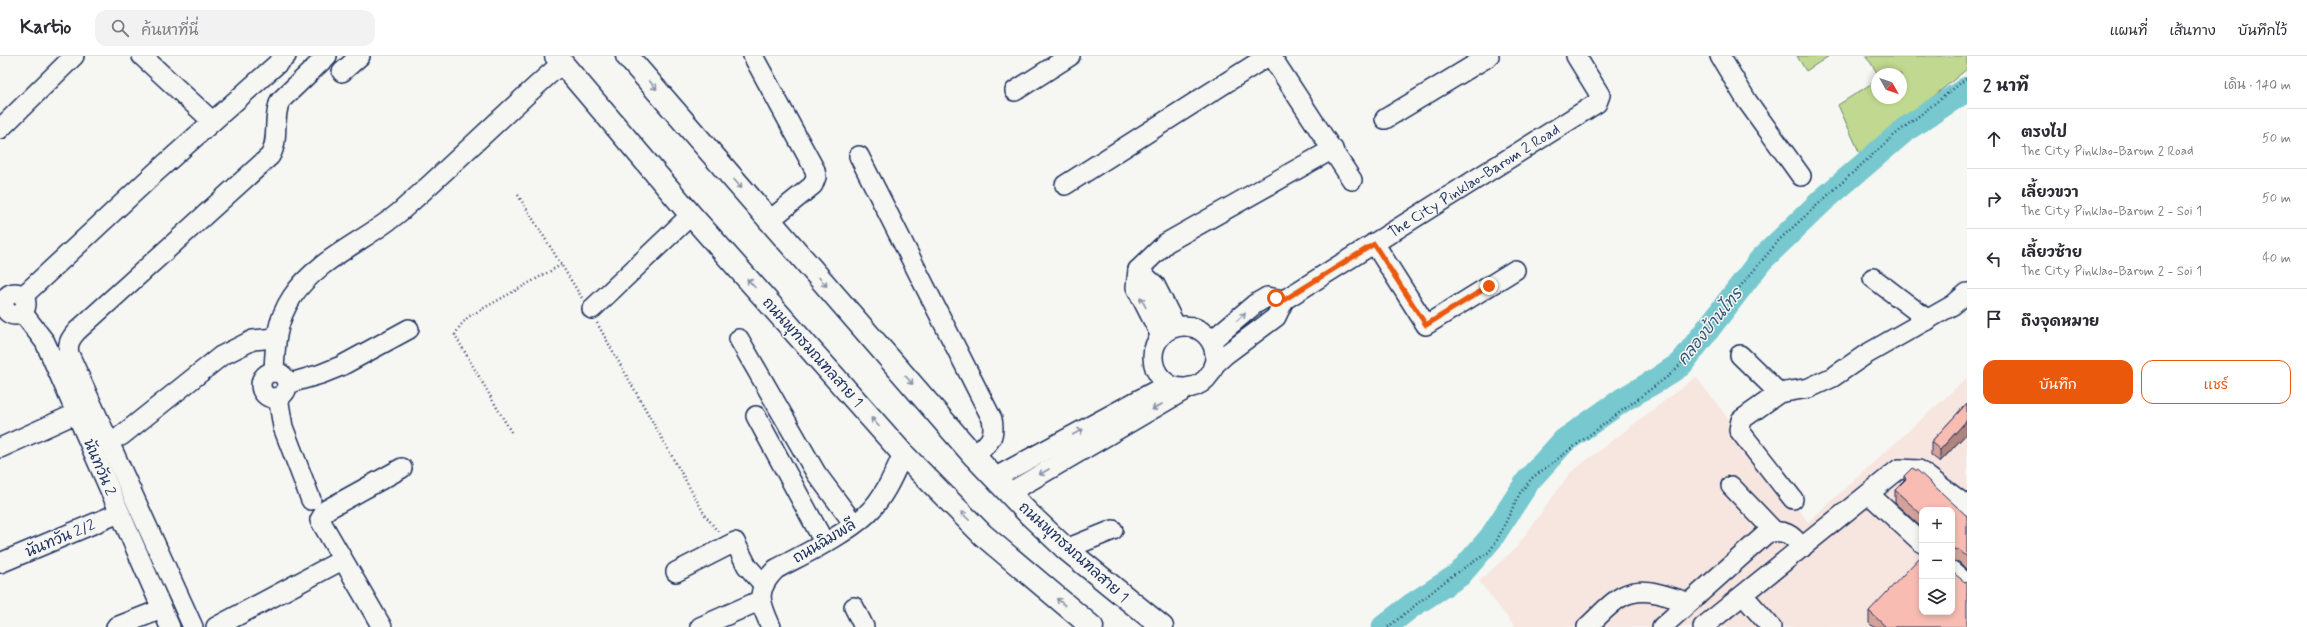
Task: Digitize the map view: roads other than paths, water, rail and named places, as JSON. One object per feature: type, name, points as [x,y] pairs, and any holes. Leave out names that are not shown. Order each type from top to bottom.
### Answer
[{"type":"main road","name":"ถนนพุทธมณฑลสาย 1","points":[[628,56],[994,478],[1066,549],[1162,627]]},
{"type":"main road","name":"ถนนพุทธมณฑลสาย 1","points":[[564,62],[691,215],[903,454],[983,535],[1092,627]]},
{"type":"street","points":[[0,129],[74,56]]},
{"type":"street","points":[[142,56],[212,122]]},
{"type":"street","points":[[9,308],[286,56]]},
{"type":"street","points":[[193,627],[69,354],[68,347],[70,340],[77,331],[270,156],[275,148],[276,108],[280,101],[327,56]]},
{"type":"street","points":[[342,72],[360,56]]},
{"type":"street","points":[[753,56],[815,170],[816,177],[813,185],[770,220]]},
{"type":"street","points":[[1015,92],[1070,56]]},
{"type":"street","points":[[1064,185],[1270,56],[1333,149],[1352,180]]},
{"type":"street","points":[[1385,119],[1489,56]]},
{"type":"street","name":"The City Pinklao-Barom 2 Road","points":[[1284,300],[1597,104],[1600,95],[1576,56]]},
{"type":"street","points":[[1720,56],[1747,101],[1801,176]]},
{"type":"street","points":[[310,500],[283,427],[275,338],[280,318],[289,302],[309,276],[399,212],[515,103],[564,62]]},
{"type":"street","points":[[1168,331],[1155,285],[1138,270],[1166,243],[1333,149]]},
{"type":"street","points":[[859,156],[992,419],[994,431],[992,438],[974,456]]},
{"type":"street","points":[[590,310],[691,215]]},
{"type":"street","points":[[1374,244],[1426,325],[1515,270]]},
{"type":"street","points":[[1873,278],[1928,320]]},
{"type":"street","points":[[1793,499],[1739,430],[1742,420],[1779,393],[1809,388],[1833,377],[1865,355],[1953,305],[1967,293]]},
{"type":"street","points":[[1009,493],[1190,387],[1205,380],[1213,366],[1225,354],[1276,317],[1284,300],[1267,297],[1255,304],[1211,341]]},
{"type":"street","name":"นันทวัน 2","points":[[9,308],[45,342],[170,627]]},
{"type":"street","points":[[1190,387],[1183,388],[1168,384],[1160,377],[1155,368],[1153,358],[1154,348],[1168,331],[1186,326],[1196,328],[1211,341],[1214,349],[1213,366]]},
{"type":"street","points":[[280,384],[321,374],[341,366],[409,329]]},
{"type":"street","points":[[121,436],[221,356],[253,340],[275,338]]},
{"type":"street","points":[[740,339],[816,473],[854,524]]},
{"type":"street","points":[[1740,355],[1779,393]]},
{"type":"street","points":[[994,478],[1168,384]]},
{"type":"street","points":[[0,448],[77,413]]},
{"type":"street","points":[[756,416],[824,542]]},
{"type":"street","name":"ถนนฉิมพลี","points":[[762,593],[776,570],[854,524],[874,505],[893,476],[903,454]]},
{"type":"street","points":[[382,627],[323,528],[320,520],[322,514],[326,510],[402,468]]},
{"type":"street","points":[[1703,627],[1899,469],[1919,470],[1963,496]]},
{"type":"street","points":[[1731,486],[1774,531]]},
{"type":"street","points":[[1869,494],[1919,540]]},
{"type":"street","name":"นันทวัน 2/2","points":[[0,563],[119,513]]},
{"type":"street","points":[[1066,549],[1113,530]]},
{"type":"street","points":[[1662,627],[1761,536],[1774,531],[1790,534],[1802,548]]},
{"type":"street","points":[[676,572],[735,542],[762,593],[771,627]]},
{"type":"street","points":[[216,627],[342,560]]},
{"type":"street","points":[[1955,573],[1967,584]]},
{"type":"street","points":[[1587,627],[1622,595],[1639,590],[1657,593],[1689,602]]},
{"type":"street","points":[[700,627],[762,593]]},
{"type":"street","points":[[1743,595],[1771,627]]},
{"type":"street","points":[[854,607],[864,627]]},
{"type":"street","points":[[116,627],[162,609]]},
{"type":"waterway","name":"คลองบ้านไทร","points":[[1384,627],[1411,606],[1459,575],[1491,538],[1528,481],[1564,441],[1624,399],[1681,364],[1761,260],[1822,201],[1906,129],[1967,89]]}]
